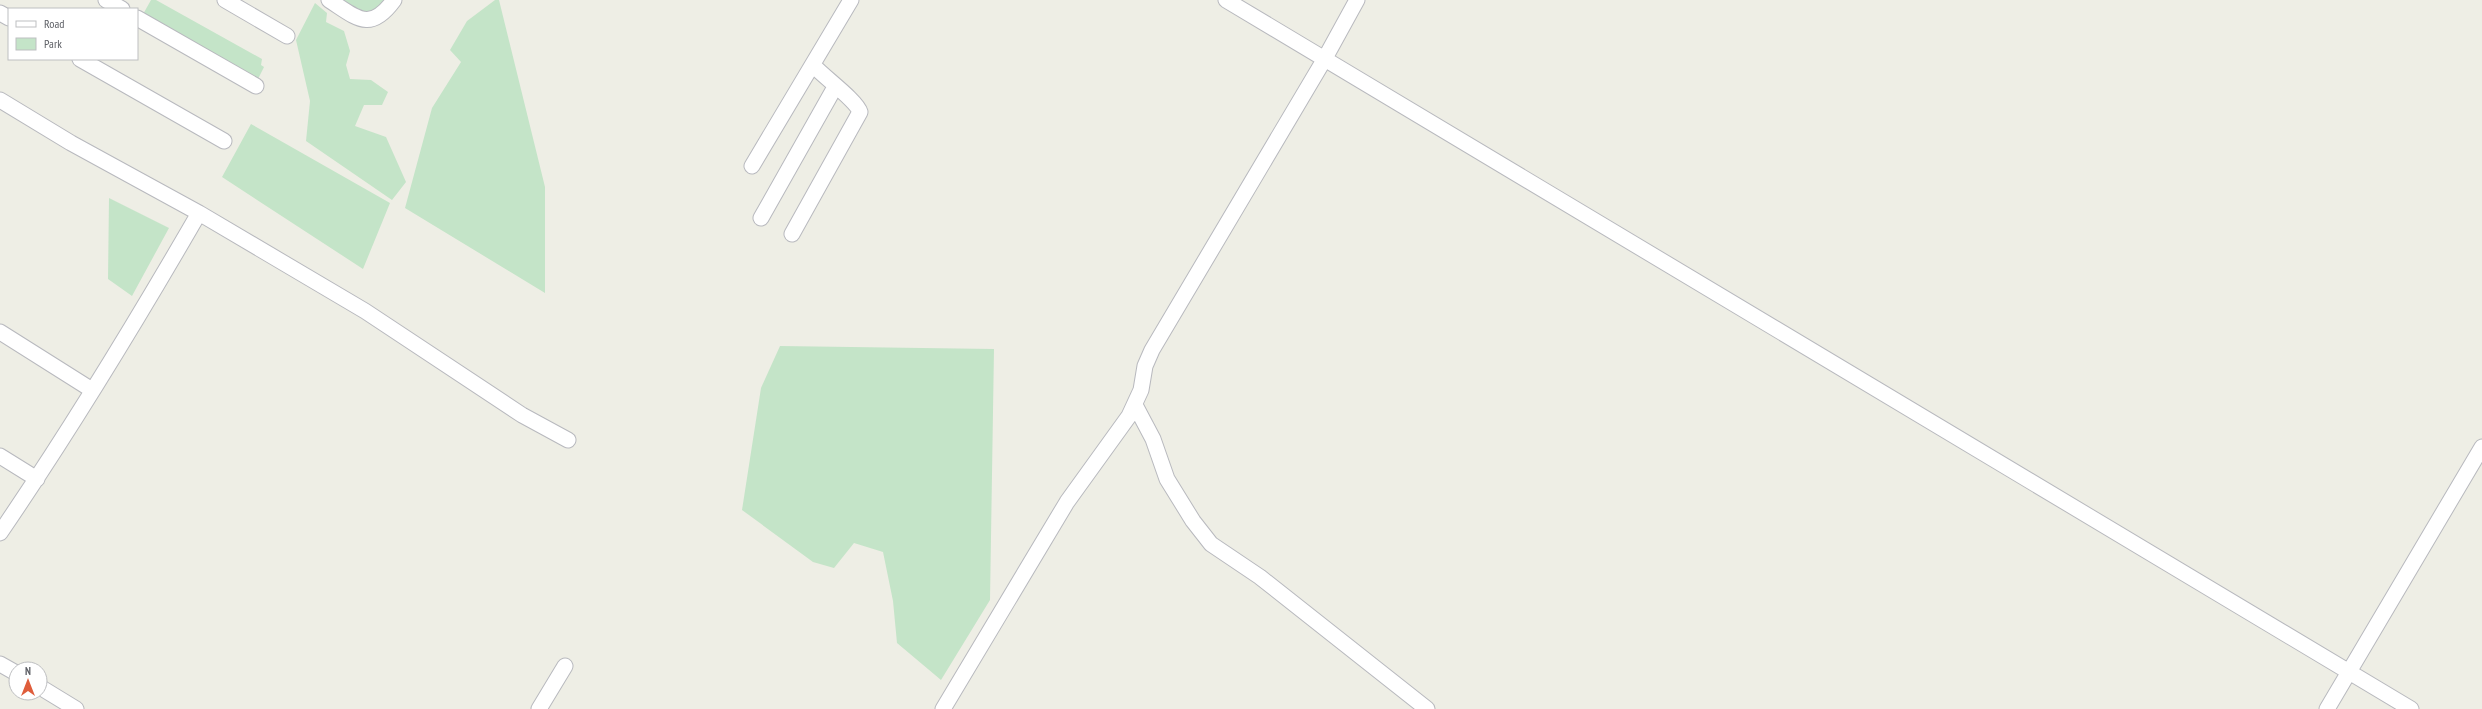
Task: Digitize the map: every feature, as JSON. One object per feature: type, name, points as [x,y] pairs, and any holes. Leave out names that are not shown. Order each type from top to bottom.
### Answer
[{"type":"street","points":[[106,0],[120,8]]},
{"type":"street","points":[[225,0],[287,36]]},
{"type":"street","points":[[329,0],[350,14],[372,20],[380,17],[394,0]]},
{"type":"street","points":[[752,166],[814,66],[829,33],[851,0]]},
{"type":"street","points":[[1226,0],[2411,709]]},
{"type":"street","points":[[943,709],[1067,502],[1135,405],[1141,390],[1145,366],[1152,350],[1324,60],[1357,0]]},
{"type":"street","points":[[138,19],[256,86]]},
{"type":"street","points":[[82,60],[224,141]]},
{"type":"street","points":[[792,234],[860,112],[854,101],[835,87],[814,66]]},
{"type":"street","points":[[761,218],[835,87]]},
{"type":"street","points":[[0,100],[71,143],[200,213],[366,311],[522,415],[568,440]]},
{"type":"street","points":[[0,533],[37,479],[142,312],[200,213]]},
{"type":"street","points":[[0,332],[92,390]]},
{"type":"street","points":[[1135,405],[1153,438],[1167,479],[1211,544],[1260,577],[1427,709]]},
{"type":"street","points":[[2327,709],[2482,447]]},
{"type":"street","points":[[0,456],[37,479]]},
{"type":"street","points":[[539,709],[565,666]]},
{"type":"street","points":[[48,693],[76,709]]},
{"type":"green space","points":[[151,0],[156,0],[262,59],[261,65],[264,67],[256,83],[142,16]]},
{"type":"green space","points":[[335,0],[389,0],[387,4],[362,16]]},
{"type":"green space","points":[[495,0],[499,0],[545,187],[545,293],[405,208],[432,108],[461,62],[450,50],[467,21]]},
{"type":"green space","points":[[315,3],[327,13],[326,22],[344,31],[350,51],[346,65],[350,79],[371,80],[388,92],[382,105],[364,105],[355,126],[386,137],[406,182],[392,200],[306,141],[310,101],[296,40]]},
{"type":"green space","points":[[251,124],[390,203],[363,269],[222,177]]},
{"type":"green space","points":[[109,198],[169,228],[132,296],[108,279]]},
{"type":"green space","points":[[780,346],[994,349],[990,600],[941,680],[897,643],[893,601],[883,552],[854,543],[834,568],[813,562],[742,510],[761,388]]}]
